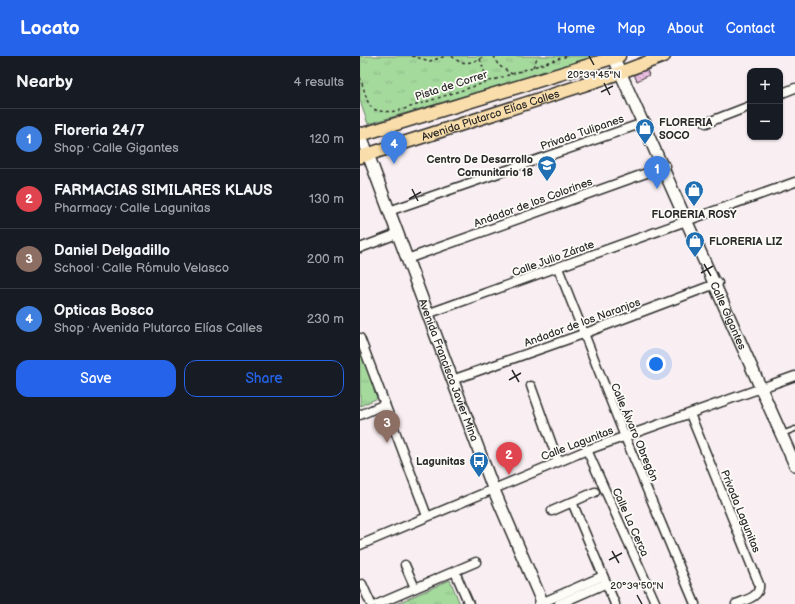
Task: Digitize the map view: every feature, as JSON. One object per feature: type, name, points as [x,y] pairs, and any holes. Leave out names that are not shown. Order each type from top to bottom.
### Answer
[{"type":"main road","name":"Avenida Plutarco Elías Calles","points":[[364,155],[620,72],[664,56]]},
{"type":"main road","name":"Avenida Plutarco Elías Calles","points":[[360,134],[615,57]]},
{"type":"main road","name":"Calle Gigantes","points":[[615,57],[620,72],[664,167],[686,222],[716,284],[795,465]]},
{"type":"main road","name":"Avenida Francisco Javier Mina","points":[[360,134],[364,155],[389,211],[493,488],[541,604]]},
{"type":"street","points":[[783,93],[795,88]]},
{"type":"street","points":[[706,123],[747,107]]},
{"type":"street","name":"Privada Tulipanes","points":[[389,211],[644,122]]},
{"type":"street","name":"Andador de los Colorines","points":[[407,259],[664,167]]},
{"type":"street","name":"Calle Julio Zárate","points":[[427,314],[795,182]]},
{"type":"street","points":[[360,248],[398,234]]},
{"type":"street","name":"Calle Álvaro Obregón","points":[[558,268],[583,334],[695,604]]},
{"type":"street","name":"Andador de los Naranjos","points":[[452,380],[583,334],[716,284]]},
{"type":"street","points":[[360,338],[427,516]]},
{"type":"street","name":"Calle Lagunitas","points":[[360,545],[586,450],[795,376]]},
{"type":"street","points":[[530,386],[558,461]]},
{"type":"street","points":[[360,415],[385,404]]},
{"type":"street","name":"Privada Lagunitas","points":[[690,414],[759,584],[759,591],[757,594],[736,604]]},
{"type":"street","name":"Calle La Cerca","points":[[586,450],[656,604]]},
{"type":"street","points":[[552,511],[595,492]]},
{"type":"street","points":[[572,502],[615,604]]},
{"type":"street","points":[[378,604],[476,562]]},
{"type":"street","points":[[405,564],[415,588]]},
{"type":"street","points":[[455,572],[469,604]]},
{"type":"street","points":[[541,604],[605,580]]},
{"type":"street","points":[[559,604],[605,580]]},
{"type":"street","points":[[362,584],[371,604]]},
{"type":"lane","points":[[782,434],[795,429]]},
{"type":"path","points":[[412,56],[430,61],[446,56]]},
{"type":"path","points":[[452,56],[460,62],[480,59],[485,56]]},
{"type":"path","points":[[494,56],[498,65],[512,74]]},
{"type":"path","points":[[533,67],[538,56]]},
{"type":"path","name":"Pista de Correr","points":[[360,77],[370,106],[376,111],[382,113],[398,111],[567,56]]},
{"type":"path","points":[[480,59],[488,82]]},
{"type":"green space","points":[[360,56],[602,56],[368,124],[360,101]]},
{"type":"green space","points":[[360,351],[378,398],[360,406]]},
{"type":"green space","points":[[450,580],[460,604],[396,604]]},
{"type":"building","points":[[646,68],[649,75],[637,81],[634,74]]},
{"type":"place","name":"FLORERIA SOCO","points":[[645,145]]},
{"type":"place","name":"Opticas Bosco","points":[[394,164]]},
{"type":"place","name":"Centro De Desarrollo Comunitario 18","points":[[547,182]]},
{"type":"place","name":"Floreria 24/7","points":[[657,189]]},
{"type":"place","name":"FLORERIA ROSY","points":[[694,207]]},
{"type":"place","name":"FLORERIA LIZ","points":[[695,258]]},
{"type":"place","name":"Daniel Delgadillo","points":[[387,443]]},
{"type":"place","name":"FARMACIAS SIMILARES KLAUS","points":[[509,475]]},
{"type":"place","name":"Lagunitas","points":[[479,478]]}]
